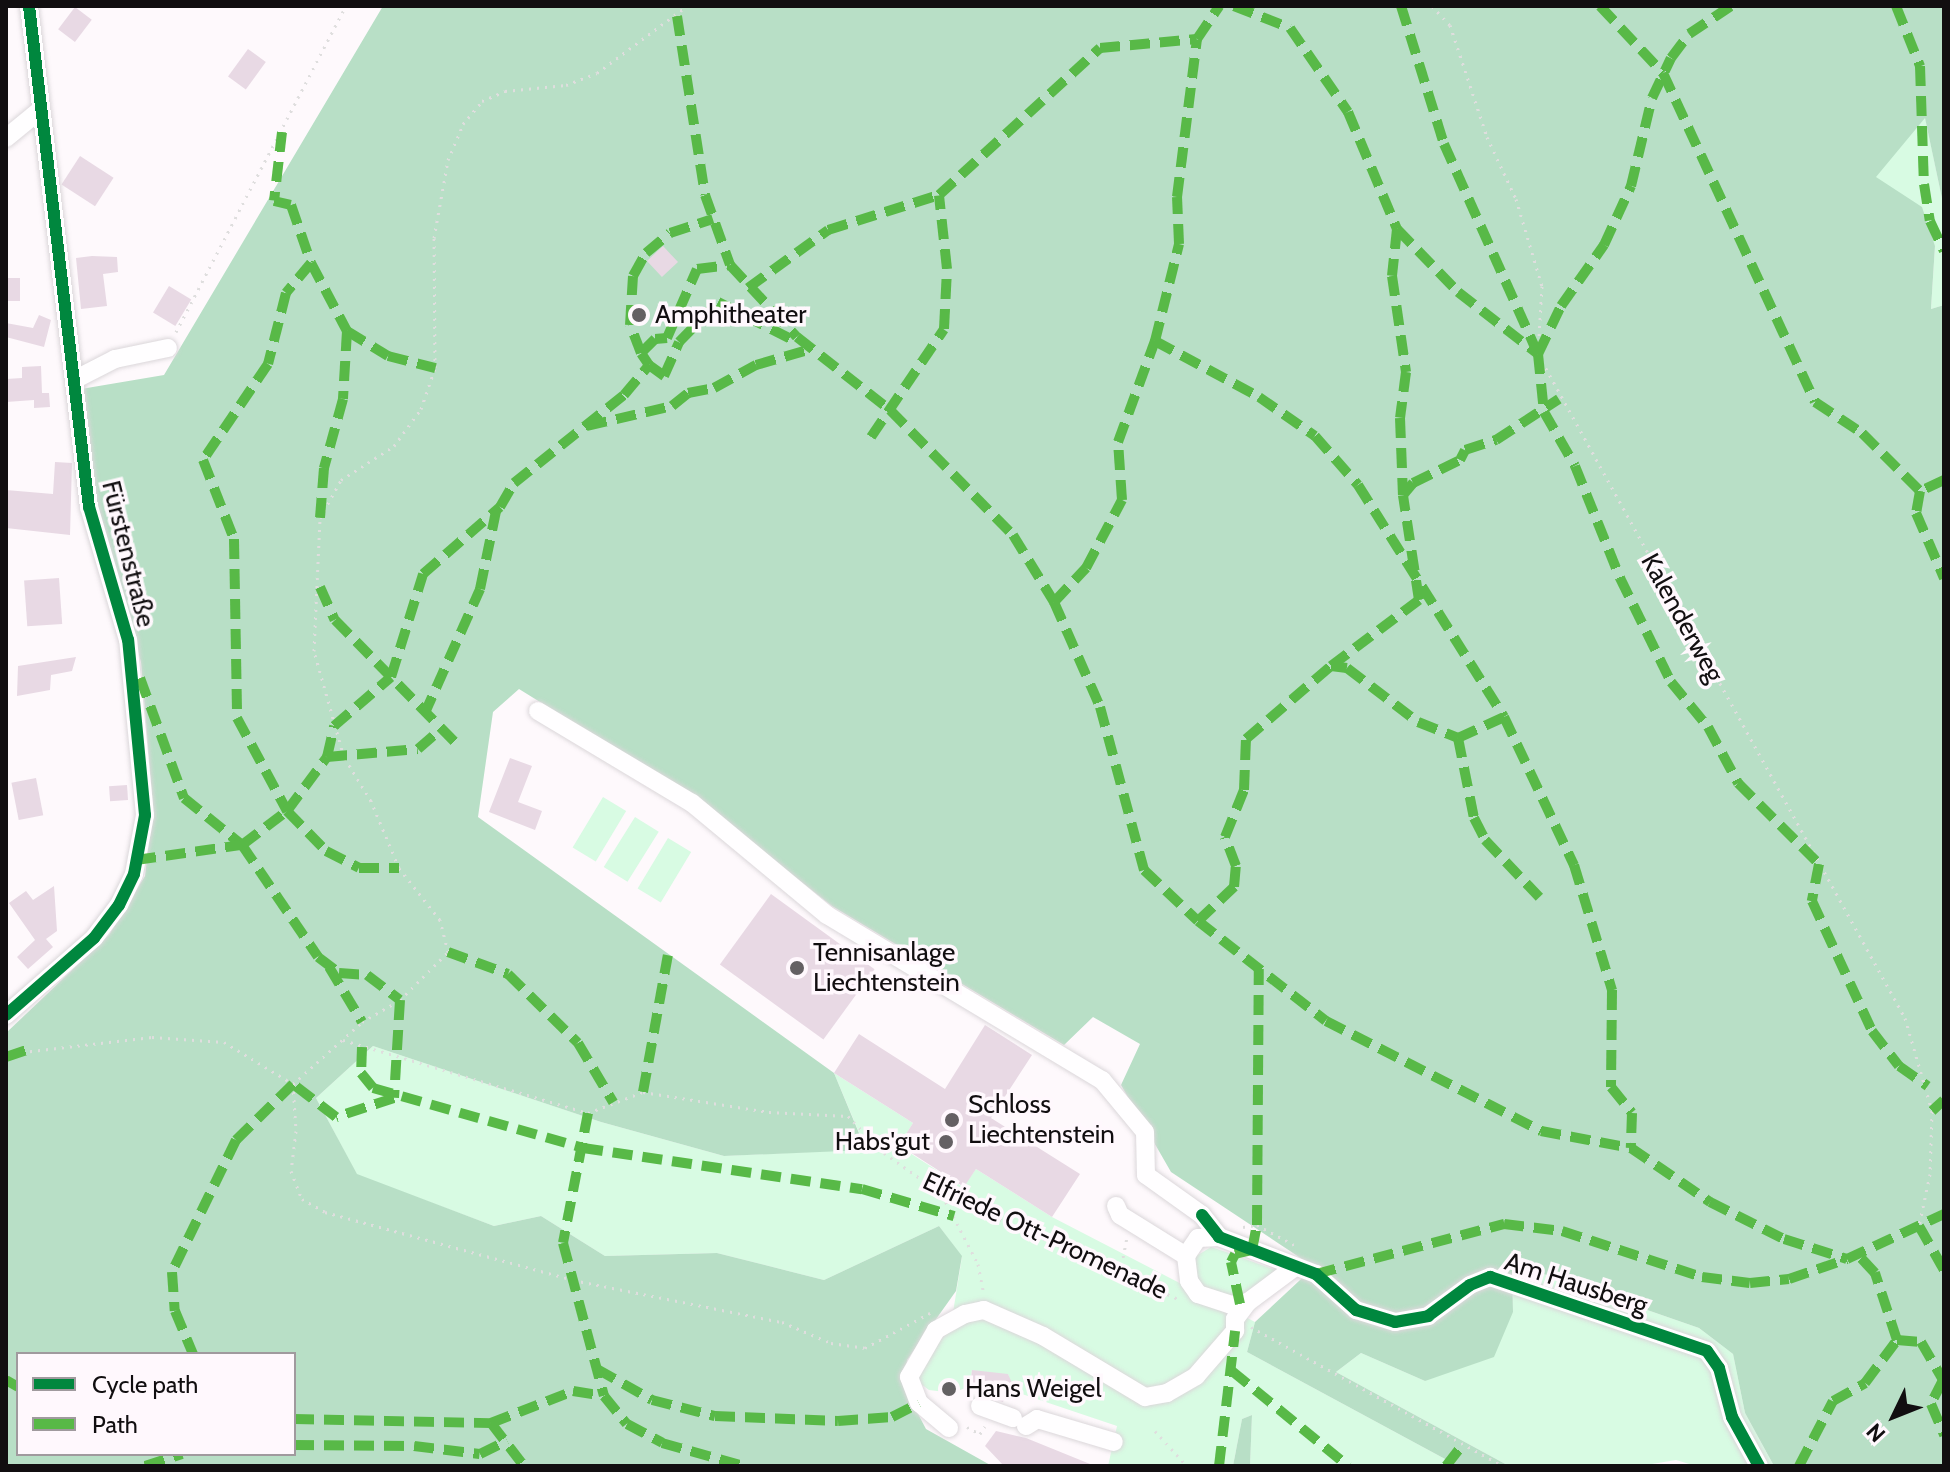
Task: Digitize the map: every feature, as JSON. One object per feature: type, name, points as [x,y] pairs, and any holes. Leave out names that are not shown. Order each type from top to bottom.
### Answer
[{"type":"street","name":"Fürstenstraße","points":[[6,1015],[94,938],[119,905],[134,874],[145,815],[128,640],[89,507],[39,111],[29,6]]},
{"type":"street","points":[[6,138],[39,111]]},
{"type":"street","points":[[74,380],[115,359],[168,348]]},
{"type":"street","points":[[538,711],[692,803],[827,915],[1102,1080],[1145,1132],[1146,1175],[1202,1215],[1219,1237]]},
{"type":"street","points":[[1116,1206],[1120,1215],[1186,1256]]},
{"type":"street","points":[[1219,1237],[1198,1238],[1186,1256],[1189,1281],[1198,1294],[1231,1305],[1248,1302]]},
{"type":"street","name":"Am Hausberg","points":[[1219,1237],[1316,1274],[1356,1310],[1395,1322],[1428,1316],[1470,1285],[1490,1277],[1707,1351],[1719,1368],[1744,1444],[1759,1466]]},
{"type":"street","points":[[956,1426],[919,1403],[909,1377],[936,1330],[965,1314],[984,1310],[1043,1336],[1145,1397],[1167,1393],[1196,1376],[1235,1325],[1248,1302],[1295,1267]]},
{"type":"street","points":[[980,1406],[1019,1422],[1037,1419],[1114,1442]]},
{"type":"path","points":[[168,348],[346,6]]},
{"type":"path","points":[[293,1084],[343,1040],[400,1000],[448,952],[440,920],[399,868],[334,726],[314,651],[320,518],[341,480],[394,446],[426,395],[435,368],[434,238],[448,160],[463,124],[482,101],[505,91],[566,85],[597,73],[687,6]]},
{"type":"path","points":[[6,1054],[152,1037],[224,1042],[293,1084]]},
{"type":"path","points":[[293,1084],[296,1131],[291,1171],[302,1199],[325,1212],[573,1280],[782,1322],[831,1343],[865,1348],[927,1313],[949,1309],[965,1314]]},
{"type":"path","points":[[941,1193],[978,1264],[984,1310]]},
{"type":"path","points":[[1235,1325],[1503,1466]]},
{"type":"path","points":[[987,1385],[1001,1384]]},
{"type":"path","points":[[956,1426],[980,1434],[985,1426],[994,1431]]},
{"type":"path","points":[[1155,1431],[1187,1466]]},
{"type":"green space","points":[[383,6],[1944,6],[1944,208],[1925,118],[1876,177],[1922,207],[1935,246],[1931,309],[1944,305],[1944,1466],[1774,1466],[1745,1413],[1733,1354],[1699,1328],[1512,1263],[1513,1312],[1494,1357],[1425,1381],[1361,1353],[1336,1372],[1509,1466],[1458,1466],[1247,1352],[1255,1322],[1314,1267],[1171,1172],[1121,1085],[1140,1044],[1093,1017],[1064,1045],[832,906],[692,796],[519,689],[493,712],[478,817],[834,1073],[866,1150],[724,1156],[601,1122],[373,1046],[316,1098],[357,1174],[494,1226],[541,1216],[605,1256],[717,1253],[824,1280],[939,1226],[962,1256],[956,1291],[907,1360],[904,1387],[926,1429],[992,1466],[6,1466],[6,1033],[109,935],[145,876],[153,806],[141,662],[97,508],[81,389],[164,375]]},
{"type":"green space","points":[[1925,117],[1944,208],[1944,305],[1931,309],[1935,246],[1875,177]]},
{"type":"green space","points":[[603,797],[626,811],[596,861],[573,848]]},
{"type":"green space","points":[[635,817],[659,832],[627,882],[604,867]]},
{"type":"green space","points":[[668,838],[691,852],[661,902],[638,889]]},
{"type":"green space","points":[[373,1046],[601,1122],[724,1156],[866,1149],[834,1073],[913,1123],[899,1146],[963,1187],[976,1169],[1052,1217],[1255,1322],[1247,1352],[1458,1466],[1250,1466],[1252,1415],[1242,1419],[1233,1466],[1108,1466],[1117,1426],[1013,1391],[1008,1374],[995,1377],[972,1370],[970,1386],[953,1393],[929,1390],[917,1381],[925,1354],[950,1331],[962,1257],[939,1226],[824,1280],[717,1253],[605,1256],[541,1216],[494,1226],[357,1175],[316,1098]]},
{"type":"green space","points":[[1211,1247],[1278,1271],[1250,1294],[1234,1297],[1197,1285],[1193,1258]]},
{"type":"green space","points":[[1512,1263],[1699,1328],[1733,1354],[1745,1413],[1774,1466],[1696,1466],[1676,1460],[1640,1466],[1509,1466],[1336,1372],[1361,1353],[1425,1381],[1513,1312]]},
{"type":"green space","points":[[1252,1415],[1250,1466],[1233,1466],[1242,1419]]},
{"type":"building","points":[[75,7],[92,20],[75,42],[58,29]]},
{"type":"building","points":[[248,49],[266,62],[246,89],[228,77]]},
{"type":"building","points":[[80,156],[114,178],[95,206],[61,185]]},
{"type":"building","points":[[663,246],[678,262],[662,277],[647,261]]},
{"type":"building","points":[[117,257],[118,272],[103,274],[107,306],[81,309],[76,258]]},
{"type":"building","points":[[6,278],[20,278],[20,301],[6,301]]},
{"type":"building","points":[[169,286],[191,299],[175,326],[153,313]]},
{"type":"building","points":[[39,315],[51,320],[44,347],[6,337],[6,323],[33,328]]},
{"type":"building","points":[[41,366],[42,393],[49,393],[50,407],[34,408],[34,400],[6,402],[6,379],[22,378],[22,367]]},
{"type":"building","points":[[55,462],[72,463],[70,535],[6,528],[6,490],[53,494]]},
{"type":"building","points":[[59,578],[62,624],[27,626],[24,580]]},
{"type":"building","points":[[76,657],[72,671],[51,675],[50,690],[17,696],[18,666]]},
{"type":"building","points":[[510,758],[532,766],[518,802],[542,811],[535,830],[489,812]]},
{"type":"building","points":[[36,778],[43,815],[19,820],[11,783]]},
{"type":"building","points":[[127,785],[128,800],[110,801],[109,786]]},
{"type":"building","points":[[54,886],[57,931],[46,939],[53,947],[28,969],[17,957],[35,940],[9,903],[26,891],[33,900]]},
{"type":"building","name":"Tennisanlage Liechtenstein","points":[[771,894],[875,969],[823,1040],[720,964]]},
{"type":"building","name":"Schloss Liechtenstein","points":[[985,1025],[1032,1055],[991,1118],[1080,1174],[1052,1217],[976,1169],[964,1187],[899,1145],[913,1123],[834,1073],[859,1034],[945,1089]]},
{"type":"building","points":[[972,1370],[1008,1374],[1016,1392],[1008,1389],[1003,1402],[977,1394],[970,1386]]},
{"type":"building","points":[[996,1431],[1026,1438],[1095,1466],[1004,1466],[985,1446]]},
{"type":"marked path","points":[[871,437],[944,329],[947,269],[939,195],[1100,48],[1197,39],[1219,6]]},
{"type":"marked path","points":[[1234,6],[1290,28],[1348,112],[1397,229],[1458,292],[1538,354],[1561,306],[1604,245],[1631,186],[1652,98],[1671,58],[1689,34],[1731,6]]},
{"type":"marked path","points":[[1401,6],[1444,144],[1538,354],[1544,412],[1575,466],[1620,578],[1671,682],[1708,727],[1738,783],[1819,864],[1812,901],[1872,1031],[1899,1066],[1928,1086]]},
{"type":"marked path","points":[[1600,6],[1663,73],[1815,402],[1862,433],[1920,491]]},
{"type":"marked path","points":[[1896,6],[1920,66],[1924,184],[1930,221],[1944,251]]},
{"type":"marked path","points":[[677,16],[705,195],[730,265],[797,337],[890,410],[1013,535],[1054,602],[1100,707],[1144,870],[1198,921],[1326,1021],[1541,1131],[1631,1148],[1710,1202],[1784,1239],[1847,1259]]},
{"type":"marked path","points":[[1054,602],[1086,568],[1122,500],[1118,442],[1155,341],[1179,244],[1177,197],[1197,39]]},
{"type":"marked path","points":[[282,132],[274,201],[291,205],[311,263],[347,331],[343,399],[324,468],[320,518]]},
{"type":"marked path","points":[[748,288],[828,230],[939,195]]},
{"type":"marked path","points":[[641,353],[630,325],[633,276],[646,253],[670,233],[713,219]]},
{"type":"marked path","points":[[1397,229],[1392,276],[1406,372],[1400,418],[1403,495]]},
{"type":"marked path","points":[[311,263],[286,293],[268,364],[203,460],[234,539],[237,718],[287,811],[326,851],[359,868],[399,868]]},
{"type":"marked path","points":[[327,757],[334,726],[391,677],[423,574],[500,507],[514,483],[624,395],[649,365],[641,353],[655,339],[667,338],[697,269],[730,265]]},
{"type":"marked path","points":[[649,365],[664,376],[679,342],[718,302],[797,342]]},
{"type":"marked path","points":[[347,331],[388,356],[435,368]]},
{"type":"marked path","points":[[1155,341],[1259,397],[1315,436],[1358,485],[1504,717],[1574,865],[1612,990],[1611,1087],[1632,1113],[1631,1148]]},
{"type":"marked path","points":[[587,426],[672,406],[688,393],[714,388],[756,365],[811,349]]},
{"type":"marked path","points":[[1331,666],[1419,600],[1403,495],[1413,483],[1460,460],[1465,450],[1496,440],[1559,399]]},
{"type":"marked path","points":[[1944,480],[1920,491],[1916,513],[1944,578]]},
{"type":"marked path","points":[[424,715],[480,589],[496,511]]},
{"type":"marked path","points":[[320,587],[335,620],[456,743]]},
{"type":"marked path","points":[[1198,921],[1234,887],[1236,866],[1225,837],[1244,790],[1246,739],[1331,666],[1347,668],[1418,722],[1458,738],[1504,717]]},
{"type":"marked path","points":[[140,678],[184,798],[242,845],[318,957],[339,973],[367,975],[400,1000],[394,1098],[336,1117],[293,1084],[236,1140],[172,1272],[175,1311],[192,1352]]},
{"type":"marked path","points":[[136,860],[242,845],[287,811],[327,757],[418,749],[440,730]]},
{"type":"marked path","points":[[1458,738],[1474,818],[1485,840],[1539,897]]},
{"type":"marked path","points":[[448,952],[508,974],[578,1043],[613,1102]]},
{"type":"marked path","points":[[643,1092],[668,955]]},
{"type":"marked path","points":[[329,967],[362,1022]]},
{"type":"marked path","points":[[1240,1304],[1231,1262],[1235,1254],[1252,1250],[1257,1225],[1259,969]]},
{"type":"marked path","points":[[362,1047],[361,1073],[373,1088],[583,1148],[862,1189],[954,1216]]},
{"type":"marked path","points":[[6,1057],[26,1050]]},
{"type":"marked path","points":[[1932,1111],[1944,1100]]},
{"type":"marked path","points":[[588,1113],[563,1243],[604,1396],[627,1424],[662,1443],[744,1466]]},
{"type":"marked path","points":[[1316,1274],[1504,1224],[1562,1231],[1702,1277],[1750,1283],[1789,1279],[1847,1259],[1944,1214]]},
{"type":"marked path","points":[[1919,1226],[1944,1270]]},
{"type":"marked path","points":[[1799,1466],[1833,1401],[1865,1383],[1897,1340],[1875,1273],[1857,1254]]},
{"type":"marked path","points":[[1219,1466],[1235,1331]]},
{"type":"marked path","points":[[1897,1340],[1921,1342],[1943,1380],[1931,1404],[1944,1435]]},
{"type":"marked path","points":[[597,1369],[652,1400],[715,1416],[838,1421],[892,1417],[919,1403]]},
{"type":"marked path","points":[[1232,1371],[1348,1466]]},
{"type":"marked path","points":[[6,1380],[16,1386]]},
{"type":"marked path","points":[[296,1419],[491,1423],[573,1391],[604,1396]]},
{"type":"marked path","points":[[491,1423],[524,1466]]},
{"type":"marked path","points":[[296,1445],[414,1446],[480,1454],[507,1441]]},
{"type":"marked path","points":[[1446,1466],[1463,1444]]},
{"type":"marked path","points":[[145,1466],[176,1456]]},
{"type":"cycle path","points":[[6,1015],[94,938],[119,905],[134,874],[145,815],[128,640],[89,507],[29,6]]},
{"type":"cycle path","points":[[1202,1215],[1219,1237],[1316,1274],[1356,1310],[1395,1322],[1428,1316],[1470,1285],[1490,1277],[1707,1351],[1719,1368],[1732,1417],[1759,1466]]},
{"type":"place","name":"Amphitheater","points":[[639,315]]},
{"type":"place","name":"Tennisanlage Liechtenstein","points":[[797,968]]},
{"type":"place","name":"Schloss Liechtenstein","points":[[952,1120]]},
{"type":"place","name":"Habs'gut","points":[[946,1142]]},
{"type":"place","name":"Hans Weigel","points":[[949,1389]]}]
